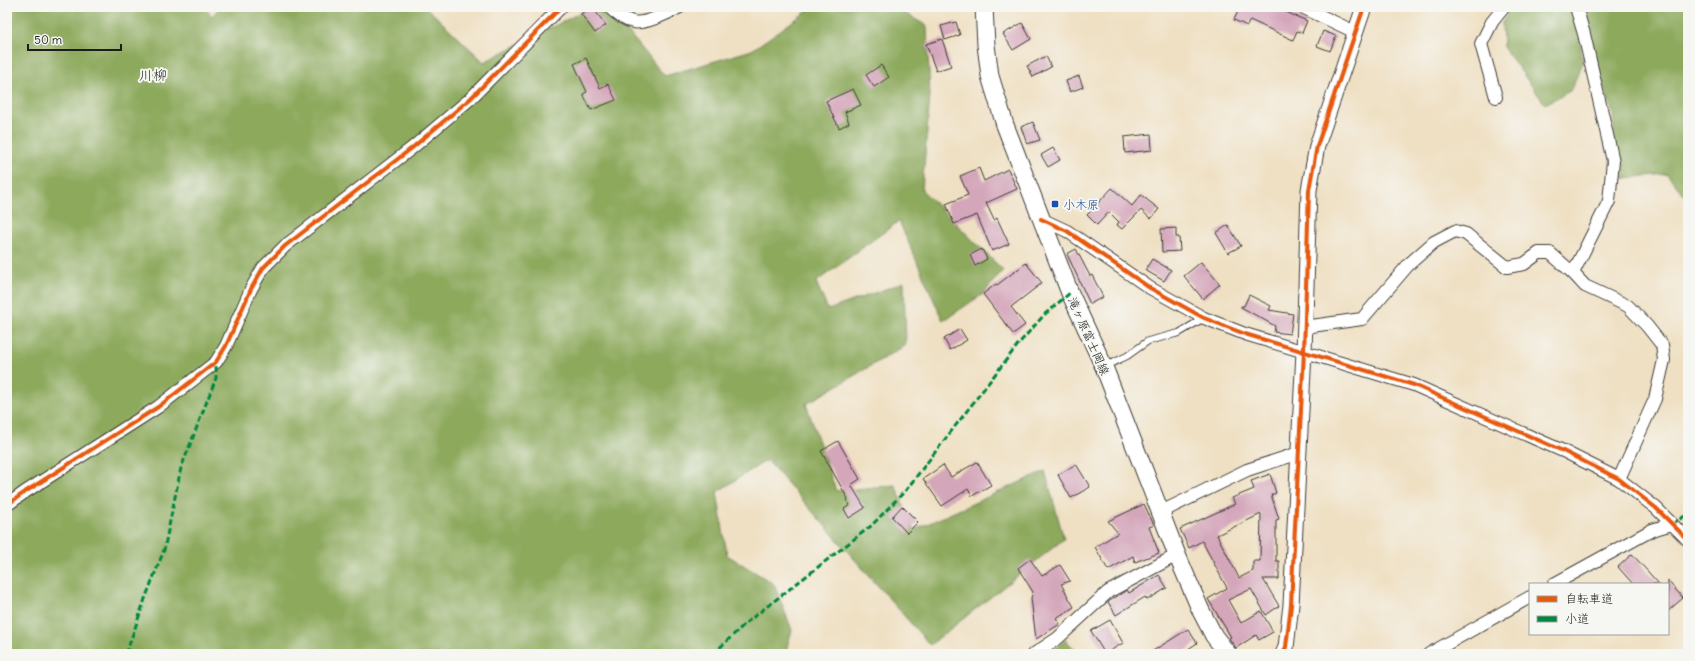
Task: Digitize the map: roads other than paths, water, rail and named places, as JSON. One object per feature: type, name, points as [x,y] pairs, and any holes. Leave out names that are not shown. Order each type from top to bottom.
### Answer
[{"type":"main road","name":"滝ヶ原富士岡線","points":[[984,7],[986,45],[990,76],[1005,125],[1070,293],[1104,367],[1177,555],[1201,611],[1214,636],[1228,654]]},
{"type":"street","points":[[7,505],[158,407],[216,362],[226,346],[251,289],[263,268],[285,246],[412,148],[470,99],[561,7]]},
{"type":"street","points":[[609,7],[617,14],[634,23],[658,18],[680,7]]},
{"type":"street","points":[[1302,7],[1355,32]]},
{"type":"street","points":[[1283,654],[1286,647],[1291,605],[1304,352],[1309,190],[1317,146],[1364,7]]},
{"type":"street","points":[[1496,96],[1481,44],[1492,22],[1504,7]]},
{"type":"street","points":[[1573,273],[1609,201],[1613,161],[1584,34],[1576,7]]},
{"type":"street","points":[[1041,219],[1067,231],[1150,288],[1204,318],[1245,334],[1414,385],[1563,451],[1619,479],[1656,508],[1688,540]]},
{"type":"street","points":[[1304,327],[1362,318],[1409,264],[1434,242],[1455,231],[1466,234],[1507,267],[1524,264],[1538,253],[1550,253],[1573,273],[1585,286],[1628,306],[1662,345],[1664,360],[1655,399],[1619,479]]},
{"type":"street","points":[[1161,512],[1247,470],[1299,453]]},
{"type":"street","points":[[1556,583],[1652,530],[1672,524]]},
{"type":"street","points":[[1034,654],[1058,638],[1108,592],[1177,555]]},
{"type":"street","points":[[1429,654],[1529,598]]},
{"type":"lane","points":[[1104,367],[1127,356],[1148,341],[1178,333],[1204,318]]},
{"type":"place","name":"小木原","points":[[1055,204]]},
{"type":"district","name":"川柳","points":[[153,75]]}]
